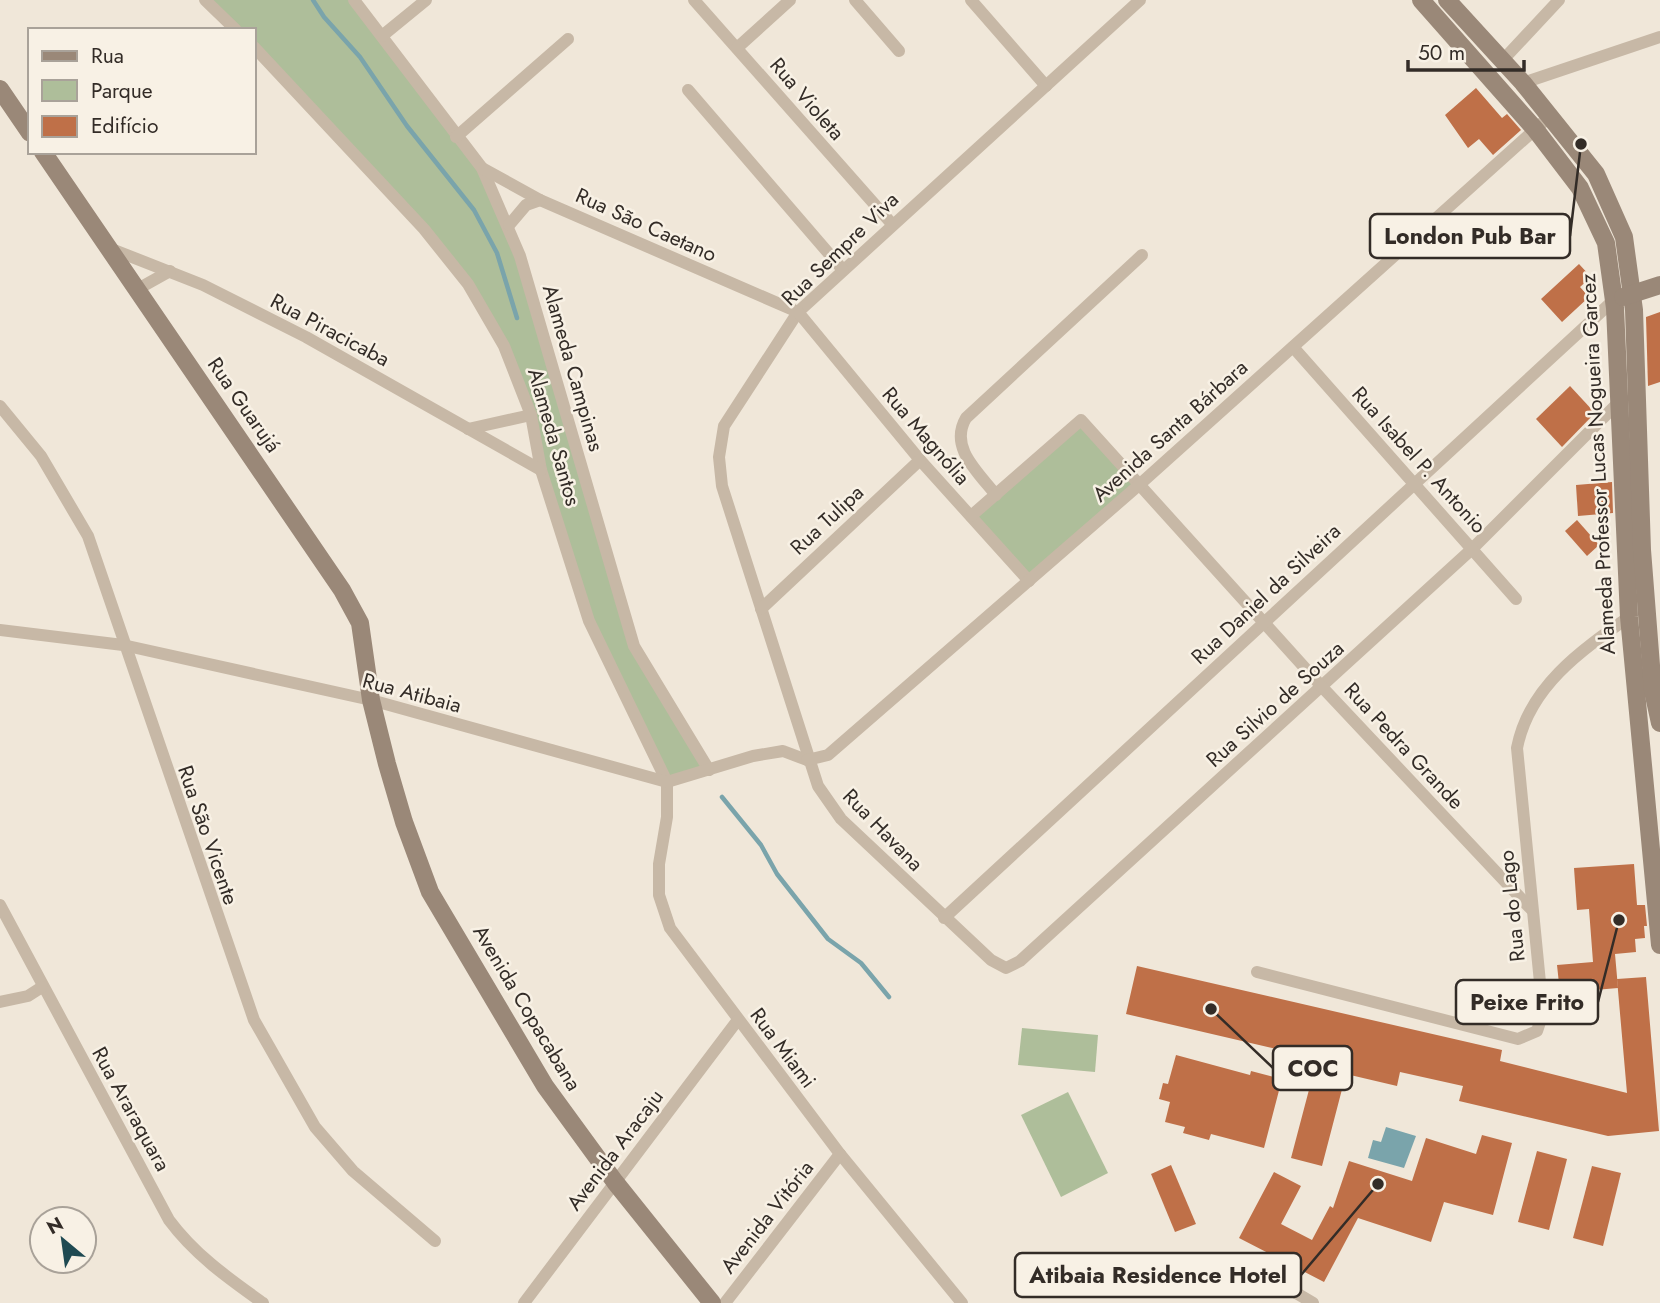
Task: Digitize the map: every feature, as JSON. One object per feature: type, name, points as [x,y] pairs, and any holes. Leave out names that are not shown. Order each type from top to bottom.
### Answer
[{"type":"main road","name":"Alameda Professor Lucas Nogueira Garcez","points":[[1421,0],[1535,129],[1580,188],[1606,243],[1615,299],[1629,617],[1656,873],[1660,945]]},
{"type":"main road","name":"Alameda Professor Lucas Nogueira Garcez","points":[[1447,0],[1523,83],[1595,174],[1612,204],[1625,237],[1633,294],[1642,550],[1653,691],[1660,723]]},
{"type":"main road","points":[[0,89],[28,130]]},
{"type":"main road","name":"Rua Guarujá","points":[[44,154],[342,590],[360,623],[371,701]]},
{"type":"main road","points":[[1615,299],[1660,285]]},
{"type":"main road","name":"Avenida Copacabana","points":[[371,701],[404,822],[430,891],[545,1086],[615,1182],[712,1303]]},
{"type":"street","points":[[205,0],[234,28]]},
{"type":"street","name":"Alameda Campinas","points":[[354,0],[482,168],[509,225],[634,646],[709,770]]},
{"type":"street","points":[[382,36],[426,0]]},
{"type":"street","name":"Rua Violeta","points":[[694,0],[892,224]]},
{"type":"street","points":[[737,48],[790,0]]},
{"type":"street","points":[[855,0],[899,51]]},
{"type":"street","points":[[971,0],[1046,86]]},
{"type":"street","name":"Rua Sempre Viva","points":[[807,760],[722,486],[719,457],[724,426],[798,312],[1140,0]]},
{"type":"street","points":[[1502,61],[1559,0]]},
{"type":"street","points":[[1523,83],[1660,37]]},
{"type":"street","points":[[456,136],[568,39]]},
{"type":"street","name":"Alameda Santos","points":[[256,49],[424,229],[468,284],[504,346],[531,415],[541,470],[589,621],[667,782]]},
{"type":"street","points":[[688,89],[843,270]]},
{"type":"street","name":"Avenida Santa Bárbara","points":[[807,760],[828,755],[1029,581],[1550,116]]},
{"type":"street","name":"Rua São Caetano","points":[[482,168],[540,200],[798,312]]},
{"type":"street","points":[[509,225],[526,205],[540,200]]},
{"type":"street","name":"Rua Piracicaba","points":[[107,247],[203,285],[306,337],[541,470]]},
{"type":"street","points":[[971,516],[996,495],[960,446],[958,431],[966,418],[1142,255]]},
{"type":"street","points":[[136,289],[170,271]]},
{"type":"street","name":"Rua Daniel da Silveira","points":[[944,918],[1615,299]]},
{"type":"street","name":"Rua Magnólia","points":[[798,312],[920,460],[1029,581]]},
{"type":"street","name":"Rua Isabel P. Antonio","points":[[1293,347],[1516,599]]},
{"type":"street","name":"Rua Silvio de Souza","points":[[944,918],[991,960],[1006,968],[1020,961],[1323,688],[1472,549],[1619,402]]},
{"type":"street","name":"Rua São Vicente","points":[[0,405],[41,456],[88,536],[123,645],[254,1020],[315,1127],[353,1171],[435,1241]]},
{"type":"street","points":[[468,429],[531,415]]},
{"type":"street","name":"Rua Pedra Grande","points":[[996,495],[1081,420],[1323,688],[1531,909]]},
{"type":"street","name":"Rua Tulipa","points":[[761,609],[920,460]]},
{"type":"street","name":"Rua do Lago","points":[[1258,972],[1518,1038],[1537,1031],[1543,1013],[1517,748],[1522,725],[1557,673],[1589,645],[1629,617]]},
{"type":"street","name":"Rua Atibaia","points":[[0,630],[123,645],[371,701],[667,782]]},
{"type":"street","points":[[667,782],[753,756],[783,751],[807,760]]},
{"type":"street","name":"Rua Havana","points":[[807,760],[818,786],[841,818],[944,918]]},
{"type":"street","name":"Rua Miami","points":[[667,782],[667,817],[659,864],[659,895],[670,928],[737,1021],[840,1154],[962,1303]]},
{"type":"street","name":"Rua Araraquara","points":[[0,905],[169,1220],[187,1243],[263,1303]]},
{"type":"street","points":[[0,1002],[27,996],[43,987]]},
{"type":"street","name":"Avenida Aracaju","points":[[524,1303],[737,1021]]},
{"type":"street","name":"Avenida Vitória","points":[[725,1303],[840,1154]]},
{"type":"street","points":[[1259,1271],[1313,1303]]},
{"type":"green space","points":[[205,0],[354,0],[482,168],[509,225],[634,646],[709,770],[667,782],[589,621],[531,415],[468,284],[256,49],[256,28],[234,28]]},
{"type":"green space","points":[[1081,420],[1139,485],[1029,581],[971,516]]},
{"type":"green space","points":[[1022,1028],[1098,1035],[1095,1072],[1018,1065]]},
{"type":"green space","points":[[1068,1092],[1108,1173],[1061,1197],[1021,1115]]},
{"type":"water","points":[[1386,1127],[1416,1136],[1404,1168],[1368,1158],[1373,1140],[1381,1142]]},
{"type":"building","points":[[1476,88],[1502,118],[1507,114],[1521,130],[1493,155],[1479,139],[1468,148],[1445,115]]},
{"type":"building","points":[[1579,264],[1591,277],[1580,287],[1589,297],[1562,322],[1541,299]]},
{"type":"building","points":[[1660,312],[1660,382],[1648,386],[1646,317]]},
{"type":"building","points":[[1570,386],[1595,413],[1562,447],[1536,419]]},
{"type":"building","points":[[1612,482],[1613,513],[1578,516],[1576,485]]},
{"type":"building","points":[[1577,520],[1599,545],[1587,556],[1565,531]]},
{"type":"building","points":[[1634,864],[1637,905],[1645,905],[1647,926],[1644,926],[1645,938],[1635,939],[1636,952],[1615,954],[1618,988],[1560,993],[1557,965],[1593,962],[1589,909],[1577,910],[1574,868]]},
{"type":"building","points":[[1137,966],[1502,1050],[1500,1061],[1627,1093],[1617,979],[1646,977],[1659,1131],[1608,1136],[1459,1101],[1463,1086],[1400,1072],[1397,1086],[1346,1074],[1322,1166],[1291,1158],[1315,1067],[1283,1059],[1285,1051],[1126,1014]]},
{"type":"building","points":[[1176,1055],[1250,1075],[1251,1071],[1282,1079],[1264,1148],[1211,1134],[1209,1140],[1183,1133],[1185,1127],[1165,1122],[1170,1102],[1159,1099],[1163,1083],[1168,1084]]},
{"type":"building","points":[[1482,1135],[1512,1143],[1493,1215],[1444,1202],[1431,1242],[1358,1218],[1324,1282],[1239,1238],[1274,1172],[1301,1186],[1281,1224],[1312,1240],[1330,1206],[1333,1208],[1349,1161],[1412,1181],[1426,1138],[1476,1154]]},
{"type":"building","points":[[1537,1151],[1567,1159],[1549,1230],[1518,1222]]},
{"type":"building","points":[[1171,1165],[1196,1224],[1175,1232],[1151,1174]]},
{"type":"building","points":[[1592,1166],[1621,1173],[1603,1246],[1573,1238]]},
{"type":"waterway","points":[[313,0],[324,17],[360,57],[407,126],[474,210],[497,253],[517,318]]},
{"type":"waterway","points":[[722,797],[761,845],[777,874],[828,939],[861,963],[889,997]]},
{"type":"place","name":"London Pub Bar","points":[[1581,144]]},
{"type":"place","name":"Peixe Frito","points":[[1619,920]]},
{"type":"place","name":"COC","points":[[1211,1009]]},
{"type":"place","name":"Atibaia Residence Hotel","points":[[1378,1184]]}]
